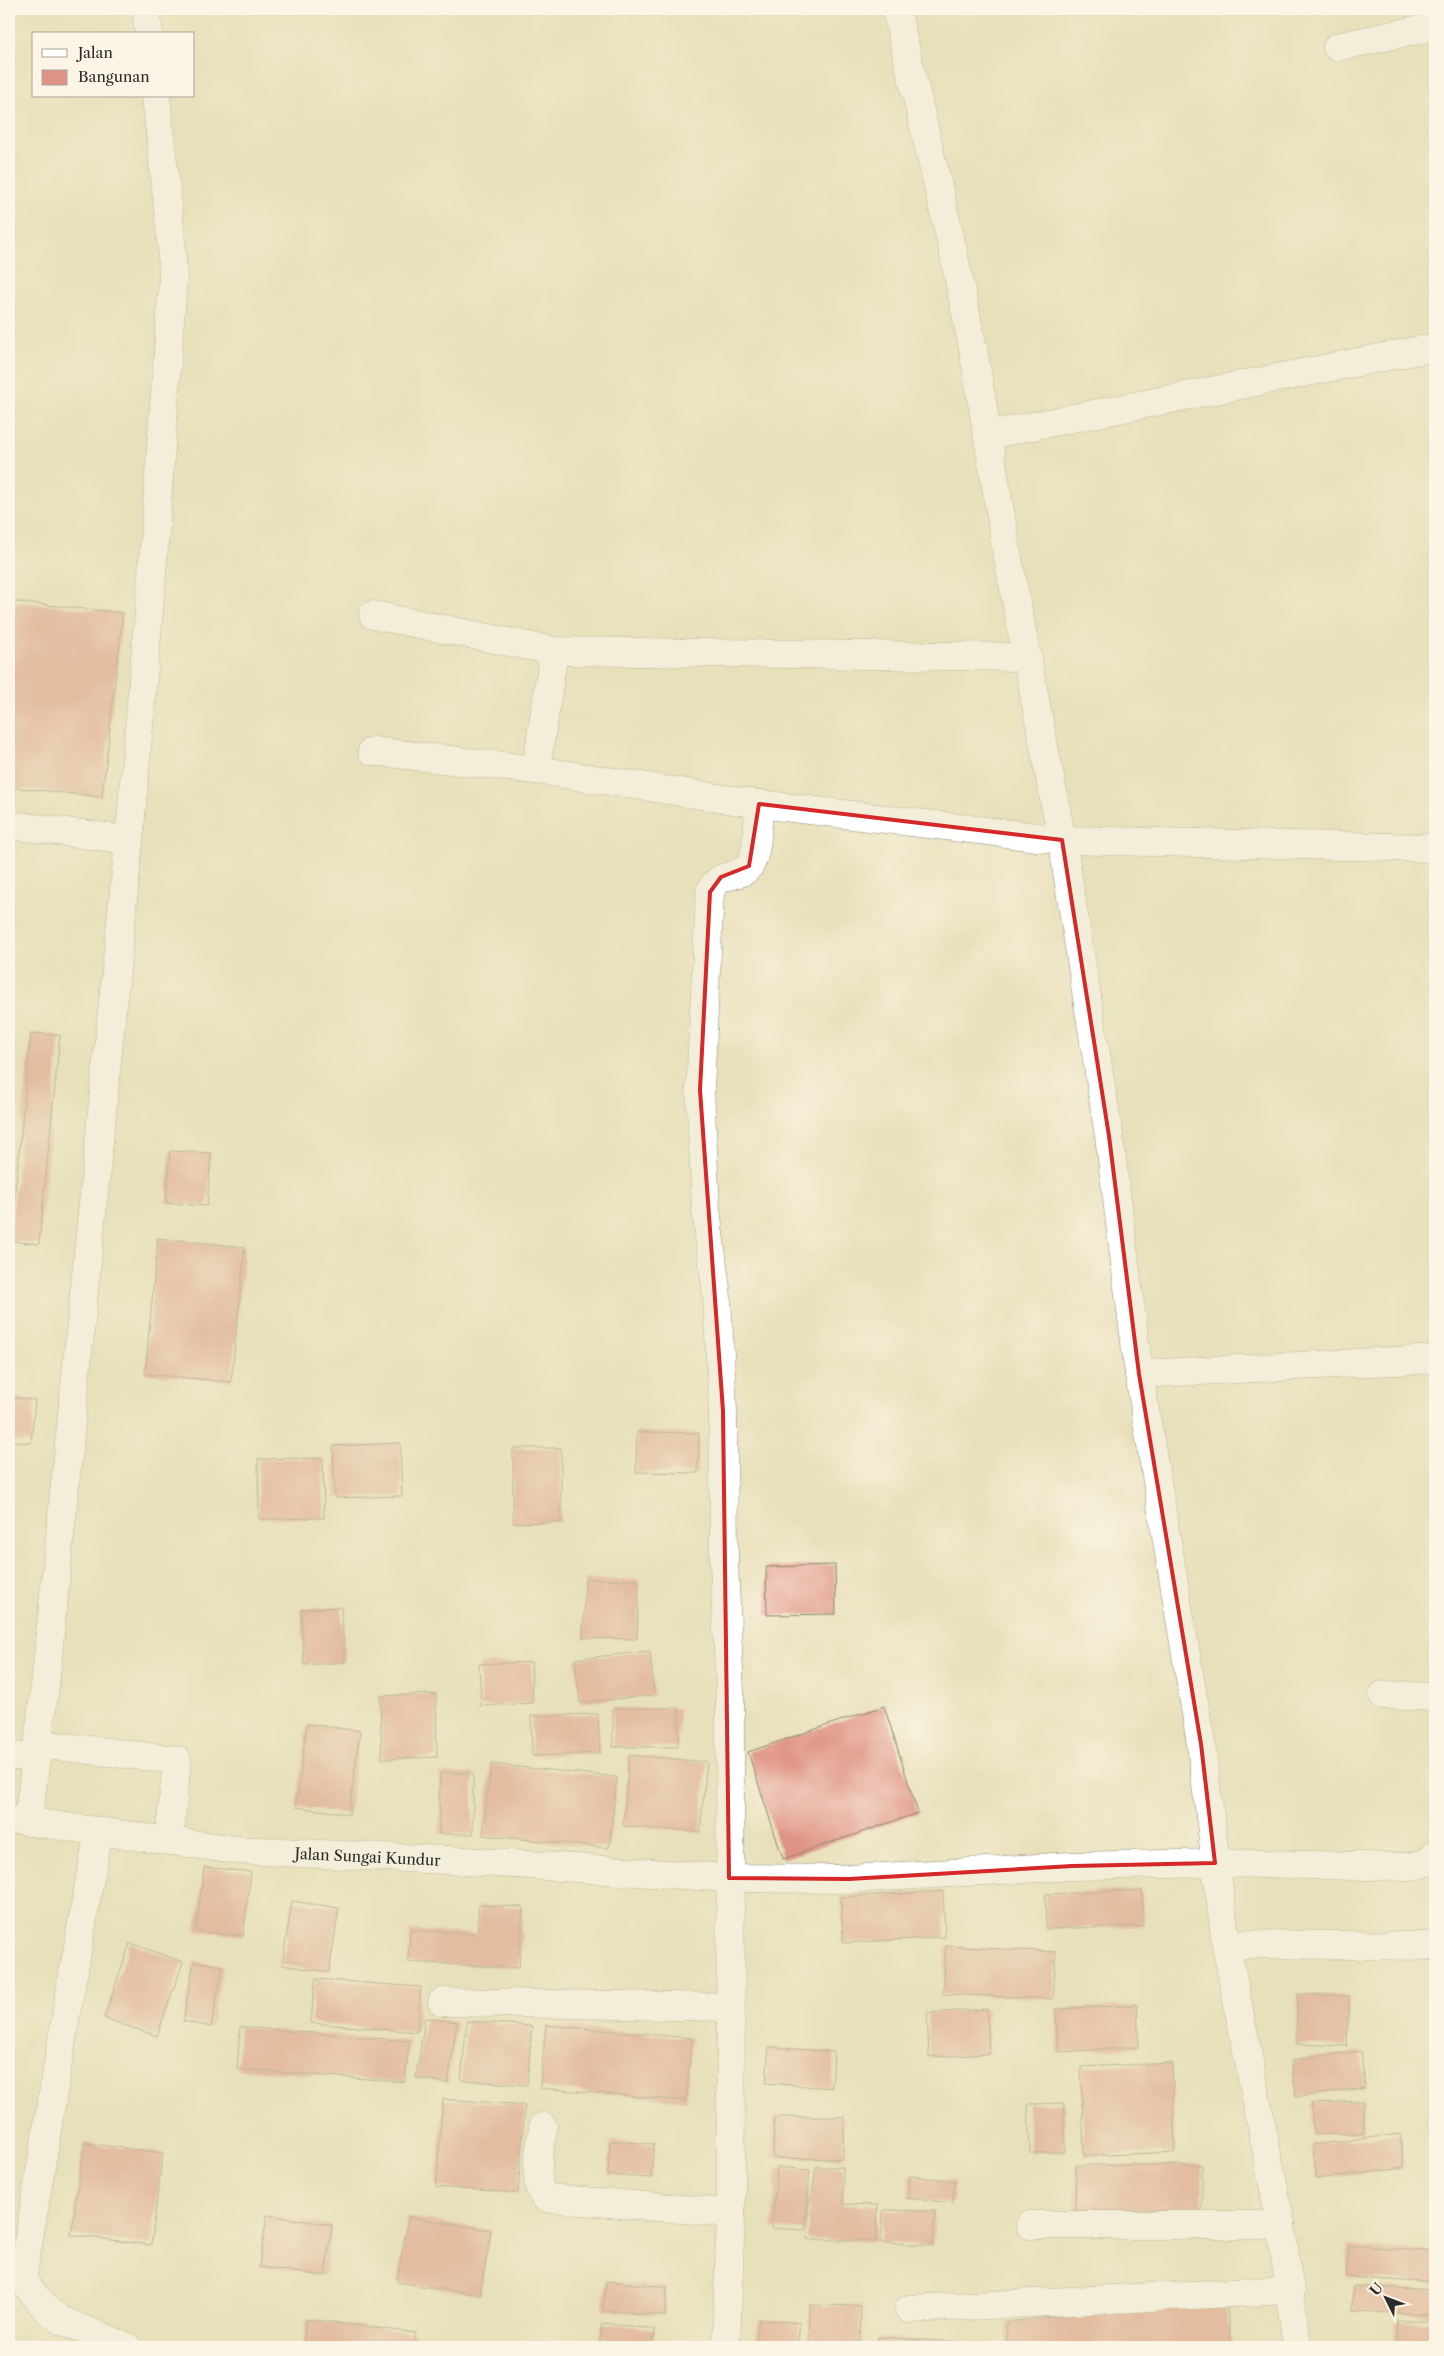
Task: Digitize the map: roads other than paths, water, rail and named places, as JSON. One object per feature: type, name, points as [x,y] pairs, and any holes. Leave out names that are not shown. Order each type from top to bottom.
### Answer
[{"type":"street","points":[[146,9],[149,32]]},
{"type":"street","points":[[896,9],[950,237],[987,435],[1006,553],[1028,656],[1062,840],[1108,1136],[1140,1374],[1201,1744],[1214,1863],[1226,1944],[1280,2225],[1291,2290],[1297,2347]]},
{"type":"street","points":[[1337,47],[1435,26]]},
{"type":"street","points":[[18,1820],[38,1751],[129,840],[151,589],[173,279],[172,250],[156,98]]},
{"type":"street","points":[[987,435],[1435,347]]},
{"type":"street","points":[[374,615],[554,651],[1028,656]]},
{"type":"street","points":[[536,770],[554,651]]},
{"type":"street","points":[[372,751],[536,770],[759,804],[1062,840],[1435,848]]},
{"type":"street","points":[[726,2347],[731,2213],[730,1692],[724,1562],[723,1411],[717,1297],[706,1209],[700,1090],[710,892],[713,884],[721,877],[742,872],[749,866],[753,857],[759,804]]},
{"type":"street","points":[[9,825],[129,840]]},
{"type":"street","points":[[1140,1374],[1435,1359]]},
{"type":"street","points":[[1383,1695],[1435,1697]]},
{"type":"street","points":[[9,1756],[38,1751],[177,1760],[169,1841]]},
{"type":"street","name":"Jalan Sungai Kundur","points":[[18,1820],[236,1850],[466,1861],[730,1878],[849,1879],[1072,1866],[1214,1863],[1409,1867],[1428,1862],[1435,1854]]},
{"type":"street","points":[[99,1831],[71,1978],[51,2109],[15,2279],[60,2320],[127,2347]]},
{"type":"street","points":[[1226,1944],[1435,1946]]},
{"type":"street","points":[[442,2002],[731,2006]]},
{"type":"street","points":[[542,2127],[538,2173],[541,2194],[546,2198],[731,2213]]},
{"type":"street","points":[[1030,2225],[1280,2225]]},
{"type":"street","points":[[909,2309],[1291,2290]]}]
